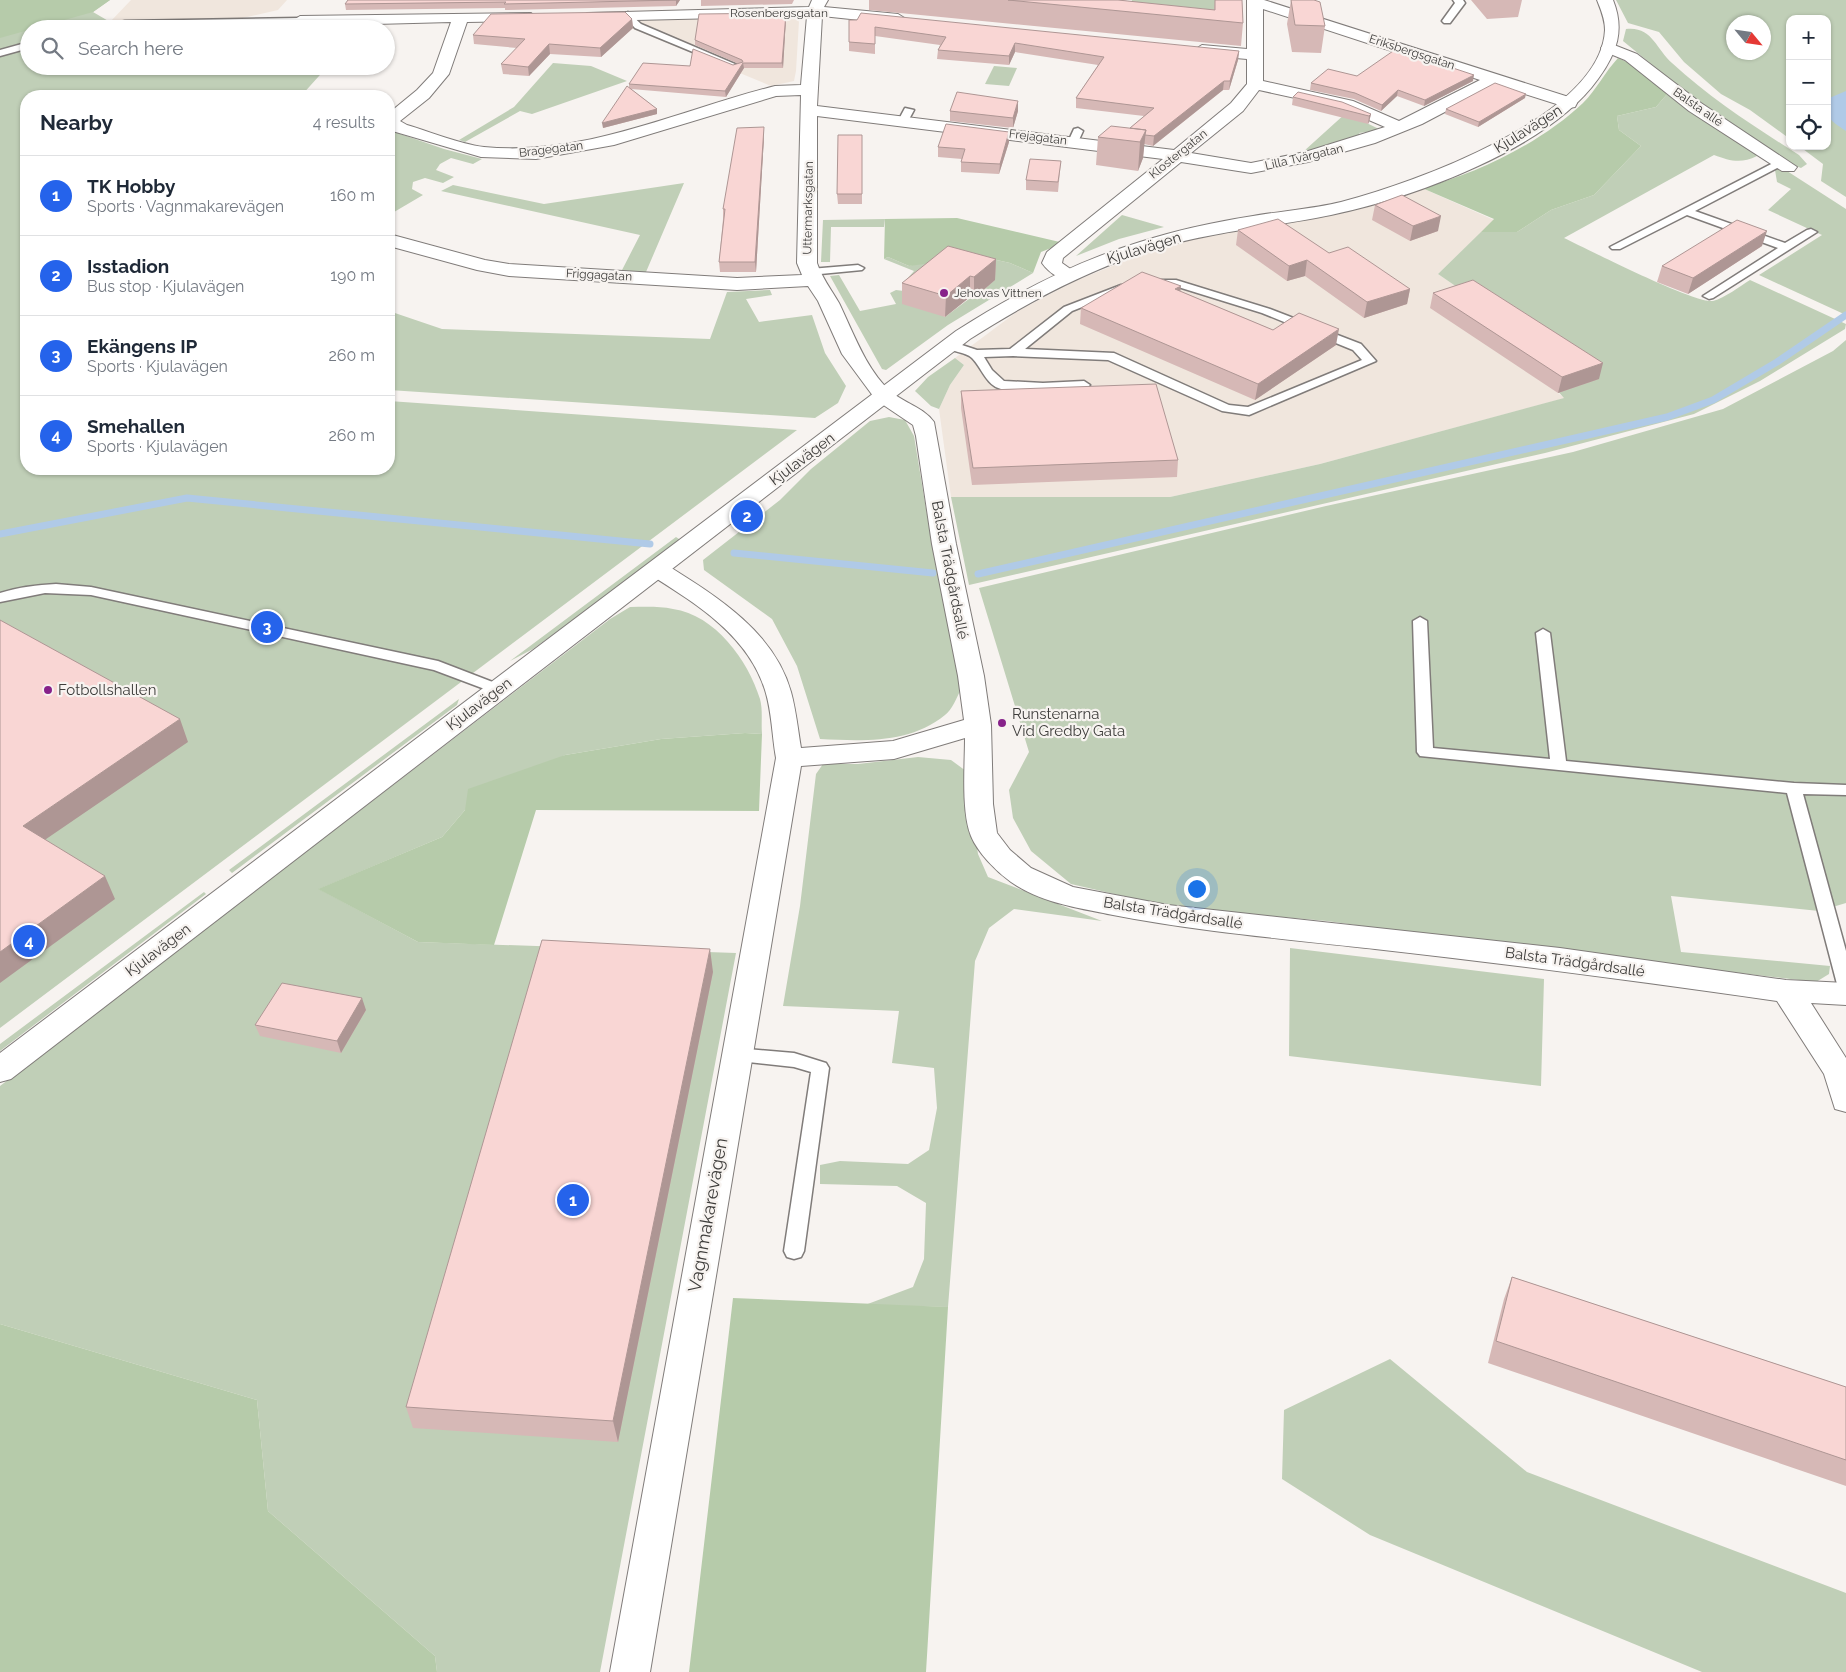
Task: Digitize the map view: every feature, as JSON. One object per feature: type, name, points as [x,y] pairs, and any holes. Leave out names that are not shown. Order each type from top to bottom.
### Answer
[{"type":"street","name":"Kjulavägen","points":[[0,1070],[950,345],[1001,310],[1069,275],[1099,262],[1156,243],[1216,228],[1341,207],[1440,176],[1485,155],[1524,134],[1569,103],[1587,84],[1610,48],[1613,25],[1612,14],[1605,0]]},
{"type":"street","points":[[1255,1],[1255,84],[1353,105],[1398,127]]},
{"type":"street","name":"Eriksbergsgatan","points":[[1255,1],[1569,103]]},
{"type":"street","name":"Rosenbergsgatan","points":[[579,16],[818,6],[916,20]]},
{"type":"street","name":"Uttermarksgatan","points":[[818,6],[809,90],[807,263],[811,276],[828,301],[852,354],[884,396]]},
{"type":"street","points":[[301,20],[313,7]]},
{"type":"street","points":[[340,20],[540,16]]},
{"type":"street","name":"Bragegatan","points":[[395,117],[423,94],[441,74],[461,17]]},
{"type":"street","name":"Balsta allé","points":[[1610,48],[1631,56],[1695,106],[1785,164]]},
{"type":"street","points":[[1188,49],[1255,56]]},
{"type":"street","name":"Lilla Tvärgatan","points":[[1177,155],[1232,166],[1264,167],[1330,152],[1398,127],[1452,103],[1494,79]]},
{"type":"street","name":"Klostergatan","points":[[1069,275],[1055,267],[1052,263],[1054,256],[1237,107],[1255,84]]},
{"type":"street","name":"Bragegatan","points":[[395,126],[481,152],[536,154],[608,141],[775,91],[809,90]]},
{"type":"street","name":"Frejagatan","points":[[809,110],[906,116],[1076,136],[1177,155]]},
{"type":"street","name":"Friggagatan","points":[[395,242],[484,266],[509,270],[737,284],[811,276]]},
{"type":"street","name":"Balsta Trädgårdsallé","points":[[884,396],[913,414],[922,422],[927,436],[944,544],[971,676],[978,725],[979,804],[984,835],[1000,857],[1021,875],[1044,887],[1069,896],[1214,921],[1560,959],[1786,991],[1846,994]]},
{"type":"street","name":"Vagnmakarevägen","points":[[630,1672],[789,758],[778,690],[761,654],[736,626],[706,600],[657,569]]},
{"type":"street","points":[[789,758],[894,750],[978,725]]},
{"type":"street","points":[[1786,991],[1821,1042],[1839,1073],[1846,1100]]},
{"type":"lane","points":[[1447,21],[1460,3],[1458,0]]},
{"type":"lane","points":[[628,15],[638,26],[738,66]]},
{"type":"lane","points":[[0,53],[20,47]]},
{"type":"lane","points":[[1616,247],[1785,164]]},
{"type":"lane","points":[[1686,211],[1785,248]]},
{"type":"lane","points":[[1709,296],[1811,232]]},
{"type":"lane","points":[[811,276],[858,268]]},
{"type":"lane","points":[[950,345],[976,354],[1013,352],[1110,356],[1226,408],[1248,411],[1370,361],[1357,347],[1266,311],[1176,283],[1139,283],[1068,309],[1013,352]]},
{"type":"lane","points":[[976,354],[987,372],[1001,385],[1043,387],[1084,385]]},
{"type":"lane","points":[[0,598],[35,589],[64,588],[91,591],[438,666],[498,689]]},
{"type":"lane","points":[[1420,621],[1425,752],[1794,788],[1846,790]]},
{"type":"lane","points":[[1544,633],[1559,765]]},
{"type":"lane","points":[[1794,788],[1846,984]]},
{"type":"lane","points":[[736,1056],[794,1060],[820,1068],[818,1094],[794,1251]]},
{"type":"shaded area","points":[[131,0],[287,0],[278,10],[238,19],[112,20]]},
{"type":"shaded area","points":[[793,18],[799,21],[796,71],[794,81],[771,86],[611,20]]},
{"type":"shaded area","points":[[1422,188],[1494,220],[1438,274],[1470,296],[1559,394],[1565,398],[1320,464],[1170,497],[951,497],[939,409],[950,385],[964,365],[955,358],[1018,311],[1075,281],[1157,248],[1229,229],[1341,213]]},
{"type":"green space","points":[[0,0],[110,0],[93,12],[107,20],[20,20],[20,75],[320,75],[306,90],[20,90],[20,475],[395,475],[395,401],[797,430],[0,1028]]},
{"type":"green space","points":[[0,0],[110,0],[93,12],[64,20],[20,20],[20,32],[0,38]]},
{"type":"green space","points":[[1132,0],[1240,0],[1243,18],[1130,7]]},
{"type":"green space","points":[[1616,0],[1846,0],[1846,197],[1821,181],[1823,164],[1804,150],[1831,150],[1831,15],[1786,15],[1786,136],[1750,110],[1721,94],[1684,62],[1659,32],[1628,23]]},
{"type":"green space","points":[[1626,29],[1635,29],[1648,35],[1672,63],[1702,89],[1786,147],[1786,150],[1791,150],[1799,155],[1807,164],[1801,168],[1793,165],[1700,104],[1623,41]]},
{"type":"green space","points":[[1618,58],[1629,63],[1668,93],[1656,107],[1617,116],[1619,130],[1641,146],[1594,195],[1551,210],[1517,232],[1481,232],[1494,219],[1422,188],[1486,165],[1508,155],[1548,131],[1583,103]]},
{"type":"green space","points":[[553,63],[591,66],[627,81],[532,114],[520,111],[465,142],[459,140],[514,107]]},
{"type":"green space","points":[[994,66],[1017,68],[1009,86],[985,84]]},
{"type":"green space","points":[[1668,93],[1755,150],[1757,156],[1736,161],[1714,155],[1564,238],[1617,264],[1702,300],[1713,301],[1718,299],[1750,280],[1846,324],[1845,329],[1760,381],[1694,414],[1545,453],[969,585],[951,497],[1170,497],[1320,464],[1564,398],[1470,296],[1438,274],[1481,232],[1517,232],[1551,210],[1594,195],[1641,146],[1619,130],[1617,116],[1656,107]]},
{"type":"green space","points":[[1346,113],[1381,130],[1359,133],[1362,137],[1304,154],[1304,151]]},
{"type":"green space","points":[[395,132],[444,149],[482,159],[473,164],[451,158],[440,164],[436,170],[454,177],[443,183],[425,178],[413,182],[412,189],[423,195],[395,211]]},
{"type":"green space","points":[[1779,168],[1787,171],[1846,209],[1846,315],[1759,275],[1822,235],[1768,210],[1791,189],[1777,182],[1775,170]]},
{"type":"green space","points":[[684,183],[646,272],[621,272],[640,235],[441,191],[453,185],[544,204]]},
{"type":"green space","points":[[1122,215],[1164,227],[1119,239],[1076,256]]},
{"type":"green space","points":[[957,218],[1064,243],[1041,252],[1033,273],[1010,263],[957,251],[932,263],[909,266],[888,257],[884,259],[885,219]]},
{"type":"green space","points":[[885,219],[884,227],[831,227],[830,262],[821,262],[823,220]]},
{"type":"green space","points":[[957,251],[1010,263],[1033,273],[948,325],[886,370],[882,369],[830,276],[839,275],[860,311],[896,304],[890,293],[896,290],[904,291],[945,317],[994,280],[906,280],[914,271],[884,259],[888,257],[909,266]]},
{"type":"green space","points":[[770,290],[772,295],[746,299],[759,322],[812,315],[825,353],[846,386],[838,403],[815,418],[395,390],[395,313],[442,329],[710,339],[727,292]]},
{"type":"green space","points":[[1846,340],[1846,903],[1819,911],[1671,896],[1681,952],[1830,966],[1829,974],[1816,982],[1485,943],[1327,921],[1153,903],[1071,884],[1031,851],[1013,818],[1009,790],[1029,752],[979,588],[1326,506],[1573,452],[1723,409],[1833,351]]},
{"type":"green space","points":[[955,358],[964,365],[950,385],[939,409],[931,406],[915,391],[928,377]]},
{"type":"green space","points":[[889,417],[905,420],[914,436],[934,557],[961,689],[948,713],[917,731],[885,739],[820,739],[797,666],[772,619],[704,570],[703,560],[780,500],[811,469],[870,421]]},
{"type":"green space","points":[[676,537],[682,541],[533,649],[510,661]]},
{"type":"green space","points":[[630,607],[662,607],[688,613],[703,620],[716,630],[738,655],[755,684],[761,703],[762,734],[745,733],[661,739],[565,755],[465,810],[442,837],[319,889],[418,942],[736,953],[600,1672],[437,1672],[435,1656],[268,1511],[257,1400],[0,1324],[0,1086],[610,619]]},
{"type":"green space","points":[[459,699],[457,705],[232,873],[229,870]]},
{"type":"green space","points":[[745,733],[762,734],[759,811],[536,810],[494,945],[418,942],[318,889],[442,837],[465,810],[468,789],[565,755],[661,739]]},
{"type":"green space","points":[[918,757],[951,760],[966,771],[978,854],[988,877],[1102,921],[1014,909],[989,928],[975,961],[948,1307],[865,1305],[913,1287],[924,1259],[926,1203],[897,1186],[820,1184],[820,1165],[840,1161],[908,1164],[929,1150],[937,1108],[934,1068],[892,1063],[899,1011],[783,1006],[800,906],[816,774],[823,764],[858,764]]},
{"type":"green space","points":[[204,892],[206,894],[0,1051],[0,1044]]},
{"type":"green space","points":[[1290,948],[1544,979],[1541,1086],[1289,1056]]},
{"type":"green space","points":[[733,1298],[948,1307],[926,1672],[689,1672]]},
{"type":"green space","points":[[0,1324],[257,1400],[268,1511],[435,1656],[437,1672],[0,1672]]},
{"type":"green space","points":[[1390,1359],[1527,1472],[1846,1593],[1846,1672],[1702,1672],[1370,1535],[1282,1479],[1284,1410]]},
{"type":"water","points":[[1846,91],[1846,131],[1831,119],[1831,97]]},
{"type":"building","points":[[348,0],[676,0],[504,4],[506,2],[345,4]]},
{"type":"building","points":[[1008,0],[1118,0],[1215,10],[1215,0],[1242,0],[1243,23]]},
{"type":"building","points":[[1291,0],[1314,0],[1320,2],[1325,26],[1295,25]]},
{"type":"building","points":[[625,12],[632,19],[600,48],[549,44],[528,67],[501,64],[525,39],[473,35],[491,14]]},
{"type":"building","points":[[786,13],[782,63],[743,63],[725,91],[629,84],[643,63],[690,66],[693,49],[733,65],[743,62],[695,40],[699,14]]},
{"type":"building","points":[[861,13],[1239,51],[1230,81],[1224,81],[1154,136],[1145,135],[1146,130],[1130,128],[1154,108],[1076,98],[1104,57],[1015,43],[1009,56],[938,50],[946,37],[875,27],[875,44],[849,42],[849,20],[857,20]]},
{"type":"building","points":[[1396,49],[1474,75],[1425,100],[1398,90],[1382,105],[1355,93],[1311,83],[1328,69],[1357,76]]},
{"type":"building","points":[[1495,83],[1526,94],[1479,122],[1446,109]]},
{"type":"building","points":[[627,86],[657,109],[602,123]]},
{"type":"building","points":[[957,92],[1018,101],[1013,118],[950,111]]},
{"type":"building","points":[[1298,92],[1342,102],[1371,114],[1369,116],[1293,97]]},
{"type":"building","points":[[946,124],[1009,132],[1000,164],[961,162],[965,149],[938,147]]},
{"type":"building","points":[[1111,126],[1146,130],[1140,142],[1098,137]]},
{"type":"building","points":[[764,127],[755,262],[719,262],[725,209],[723,209],[737,128]]},
{"type":"building","points":[[838,135],[862,135],[862,194],[837,194]]},
{"type":"building","points":[[1030,159],[1061,161],[1058,182],[1026,180]]},
{"type":"building","points":[[1402,195],[1441,216],[1413,226],[1375,205]]},
{"type":"building","points":[[1278,219],[1329,253],[1348,247],[1410,289],[1367,302],[1307,260],[1289,266],[1238,230]]},
{"type":"building","points":[[1737,220],[1767,231],[1693,278],[1662,266]]},
{"type":"building","points":[[948,246],[996,259],[974,277],[970,276],[946,296],[902,283]]},
{"type":"building","points":[[1142,272],[1181,286],[1175,289],[1273,330],[1299,313],[1339,329],[1258,384],[1081,308]]},
{"type":"building","points":[[1473,280],[1603,363],[1562,377],[1433,293]]},
{"type":"building","points":[[1156,384],[1178,460],[973,468],[961,391]]},
{"type":"building","points":[[0,620],[180,719],[23,826],[105,876],[0,952]]},
{"type":"building","points":[[542,940],[710,949],[613,1421],[406,1407]]},
{"type":"building","points":[[282,983],[362,998],[337,1041],[255,1025]]},
{"type":"building","points":[[1512,1277],[1846,1387],[1846,1460],[1496,1341]]},
{"type":"waterway","points":[[978,574],[1667,417],[1713,400],[1777,362],[1846,315]]},
{"type":"waterway","points":[[0,534],[187,498],[650,544]]},
{"type":"waterway","points":[[734,553],[933,573]]},
{"type":"place","name":"Jehovas Vittnen","points":[[944,293]]},
{"type":"place","name":"Isstadion","points":[[747,516]]},
{"type":"place","name":"Ekängens IP","points":[[267,627]]},
{"type":"place","name":"Fotbollshallen","points":[[48,690]]},
{"type":"place","name":"Runstenarna Vid Gredby Gata","points":[[1002,723]]},
{"type":"place","name":"Smehallen","points":[[29,941]]},
{"type":"place","name":"TK Hobby","points":[[573,1200]]}]
